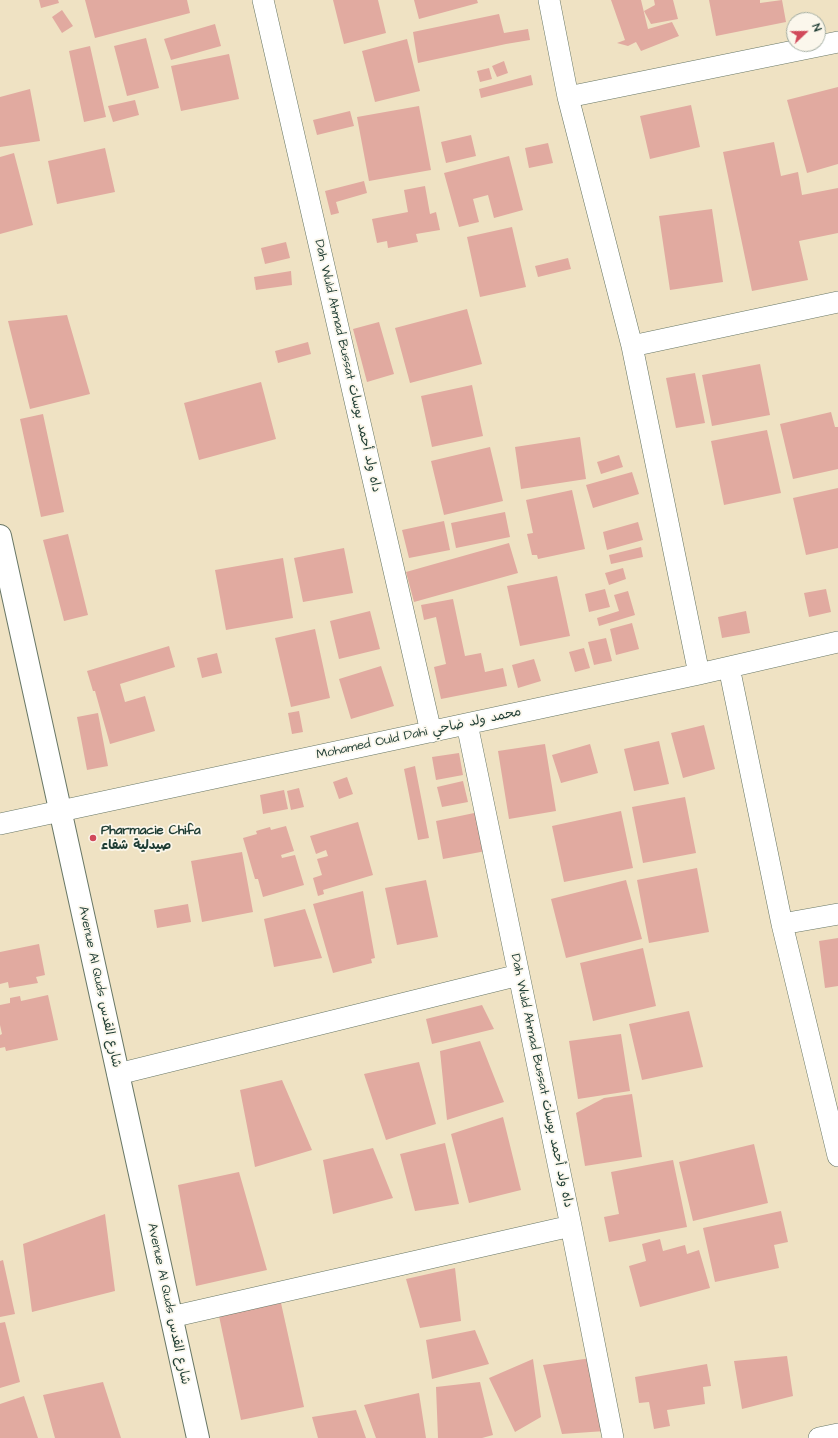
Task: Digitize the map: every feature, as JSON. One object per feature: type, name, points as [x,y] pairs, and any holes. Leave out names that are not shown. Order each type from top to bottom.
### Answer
[{"type":"street","name":"Dah Wuld Ahmad Bussat داه ولد أحمد بوسات","points":[[264,0],[430,732]]},
{"type":"street","points":[[548,0],[568,97],[632,346],[699,674]]},
{"type":"street","points":[[568,97],[838,42]]},
{"type":"street","points":[[632,346],[838,302]]},
{"type":"street","name":"Avenue Al Quds شارع القدس","points":[[0,536],[198,1438]]},
{"type":"street","name":"Mohamed Ould Dahi محمد ولد ضاحي","points":[[0,824],[699,674],[838,642]]},
{"type":"street","points":[[729,667],[782,924],[838,1156]]},
{"type":"street","name":"Dah Wuld Ahmad Bussat داه ولد أحمد بوسات","points":[[467,724],[571,1226],[613,1438]]},
{"type":"street","points":[[782,924],[838,914]]},
{"type":"street","points":[[118,1074],[519,976]]},
{"type":"street","points":[[171,1317],[571,1226]]},
{"type":"street","points":[[819,1438],[838,1434]]},
{"type":"building","points":[[39,0],[58,0],[59,3],[41,8]]},
{"type":"building","points":[[85,0],[187,0],[190,13],[95,38]]},
{"type":"building","points":[[333,0],[378,0],[386,33],[344,44]]},
{"type":"building","points":[[414,0],[477,0],[478,3],[419,19]]},
{"type":"building","points":[[611,0],[641,0],[648,29],[672,22],[679,36],[641,51],[636,42],[628,46],[617,43],[625,40]]},
{"type":"building","points":[[654,0],[673,0],[678,19],[651,24],[644,11],[655,5]]},
{"type":"building","points":[[709,0],[760,0],[760,3],[782,0],[786,22],[716,36]]},
{"type":"building","points":[[62,10],[73,26],[62,33],[52,17]]},
{"type":"building","points":[[499,14],[504,33],[528,29],[530,40],[418,63],[413,32]]},
{"type":"building","points":[[215,24],[221,46],[171,60],[164,39]]},
{"type":"building","points":[[146,38],[159,88],[127,96],[114,46]]},
{"type":"building","points":[[407,39],[420,91],[375,102],[362,51]]},
{"type":"building","points":[[90,46],[106,117],[84,122],[69,51]]},
{"type":"building","points":[[229,54],[239,99],[181,111],[171,66]]},
{"type":"building","points":[[504,61],[508,73],[497,77],[492,66]]},
{"type":"building","points":[[489,68],[492,79],[480,82],[477,71]]},
{"type":"building","points":[[531,75],[533,85],[481,98],[479,89]]},
{"type":"building","points":[[838,87],[838,164],[807,173],[787,100]]},
{"type":"building","points":[[30,89],[40,141],[0,147],[0,97]]},
{"type":"building","points":[[135,100],[139,115],[113,122],[108,106]]},
{"type":"building","points":[[691,105],[700,147],[650,159],[640,116]]},
{"type":"building","points":[[419,106],[431,170],[369,181],[357,117]]},
{"type":"building","points":[[350,111],[354,126],[317,135],[313,120]]},
{"type":"building","points":[[471,135],[476,156],[446,163],[441,142]]},
{"type":"building","points":[[774,142],[781,176],[798,172],[802,195],[838,188],[838,233],[799,241],[808,280],[752,291],[723,152]]},
{"type":"building","points":[[548,143],[553,163],[529,168],[525,148]]},
{"type":"building","points":[[105,148],[115,192],[57,204],[48,161]]},
{"type":"building","points":[[14,153],[33,225],[0,234],[0,157]]},
{"type":"building","points":[[509,156],[523,210],[494,218],[488,195],[473,199],[479,222],[459,227],[444,173]]},
{"type":"building","points":[[364,181],[367,193],[336,202],[339,213],[331,215],[325,191]]},
{"type":"building","points":[[425,186],[430,214],[436,212],[440,230],[416,234],[418,242],[388,248],[387,241],[377,243],[372,219],[408,212],[404,190]]},
{"type":"building","points":[[712,209],[723,282],[670,290],[659,216]]},
{"type":"building","points":[[512,227],[526,287],[480,297],[467,237]]},
{"type":"building","points":[[286,242],[290,258],[265,264],[261,248]]},
{"type":"building","points":[[568,258],[571,269],[538,277],[535,266]]},
{"type":"building","points":[[291,271],[292,285],[256,290],[254,277]]},
{"type":"building","points":[[467,309],[482,364],[410,383],[395,328]]},
{"type":"building","points":[[67,315],[90,394],[30,409],[8,321]]},
{"type":"building","points":[[379,322],[394,374],[367,382],[353,329]]},
{"type":"building","points":[[308,342],[311,354],[278,363],[275,351]]},
{"type":"building","points":[[760,364],[770,415],[712,426],[702,375]]},
{"type":"building","points":[[695,373],[705,423],[676,428],[666,378]]},
{"type":"building","points":[[261,382],[276,439],[199,460],[184,403]]},
{"type":"building","points":[[472,385],[483,436],[432,447],[421,396]]},
{"type":"building","points":[[831,412],[835,427],[838,427],[838,469],[793,479],[780,424]]},
{"type":"building","points":[[43,414],[64,512],[41,517],[20,419]]},
{"type":"building","points":[[767,430],[781,493],[724,505],[711,441]]},
{"type":"building","points":[[580,437],[586,479],[521,489],[515,447]]},
{"type":"building","points":[[490,447],[503,501],[444,515],[431,461]]},
{"type":"building","points":[[619,455],[623,467],[601,474],[597,462]]},
{"type":"building","points":[[632,472],[639,494],[593,508],[586,485]]},
{"type":"building","points":[[838,488],[838,548],[806,555],[793,498]]},
{"type":"building","points":[[572,490],[585,549],[538,559],[537,555],[532,555],[527,534],[533,533],[526,500]]},
{"type":"building","points":[[505,512],[510,537],[456,548],[451,523]]},
{"type":"building","points":[[444,521],[450,550],[409,558],[402,530]]},
{"type":"building","points":[[638,522],[643,540],[607,550],[603,532]]},
{"type":"building","points":[[68,534],[88,615],[64,621],[43,540]]},
{"type":"building","points":[[509,543],[518,573],[414,602],[406,572]]},
{"type":"building","points":[[641,547],[643,557],[611,564],[609,555]]},
{"type":"building","points":[[344,548],[353,593],[303,602],[294,558]]},
{"type":"building","points":[[283,558],[293,618],[226,630],[215,570]]},
{"type":"building","points":[[623,568],[626,579],[609,585],[605,573]]},
{"type":"building","points":[[557,576],[570,636],[520,646],[507,586]]},
{"type":"building","points":[[605,589],[610,607],[589,612],[585,594]]},
{"type":"building","points":[[826,589],[831,612],[809,617],[804,593]]},
{"type":"building","points":[[628,591],[635,615],[599,626],[597,618],[619,611],[614,595]]},
{"type":"building","points":[[453,599],[465,656],[481,653],[485,672],[503,668],[507,686],[441,699],[434,667],[446,664],[436,617],[424,620],[421,605]]},
{"type":"building","points":[[370,611],[380,649],[339,659],[330,621]]},
{"type":"building","points":[[746,611],[750,633],[722,638],[718,617]]},
{"type":"building","points":[[632,623],[639,649],[616,655],[610,629]]},
{"type":"building","points":[[315,629],[330,698],[291,707],[275,638]]},
{"type":"building","points":[[606,638],[612,661],[594,665],[588,642]]},
{"type":"building","points":[[169,646],[175,667],[120,684],[125,702],[145,696],[155,731],[110,744],[95,691],[93,691],[87,671]]},
{"type":"building","points":[[584,648],[590,668],[575,672],[569,652]]},
{"type":"building","points":[[217,653],[222,673],[202,678],[197,658]]},
{"type":"building","points":[[534,659],[541,681],[518,688],[512,665]]},
{"type":"building","points":[[381,666],[394,706],[351,719],[339,679]]},
{"type":"building","points":[[299,711],[303,732],[292,734],[288,713]]},
{"type":"building","points":[[98,713],[108,766],[87,770],[77,717]]},
{"type":"building","points":[[704,725],[715,769],[683,778],[671,733]]},
{"type":"building","points":[[659,741],[669,784],[634,791],[624,749]]},
{"type":"building","points":[[545,744],[556,811],[509,819],[498,751]]},
{"type":"building","points":[[590,744],[598,773],[561,783],[552,755]]},
{"type":"building","points":[[459,753],[463,775],[436,780],[432,757]]},
{"type":"building","points":[[415,766],[429,838],[418,840],[404,769]]},
{"type":"building","points":[[347,777],[353,794],[339,799],[333,782]]},
{"type":"building","points":[[463,781],[468,802],[442,807],[437,787]]},
{"type":"building","points":[[299,788],[304,807],[291,810],[287,791]]},
{"type":"building","points":[[284,790],[288,809],[263,814],[260,795]]},
{"type":"building","points":[[685,797],[696,853],[643,863],[632,807]]},
{"type":"building","points":[[621,811],[633,868],[564,882],[552,826]]},
{"type":"building","points":[[479,812],[486,851],[443,859],[436,821]]},
{"type":"building","points":[[358,822],[373,875],[323,890],[324,894],[318,896],[313,878],[322,875],[317,859],[328,856],[326,850],[316,854],[310,836]]},
{"type":"building","points":[[286,826],[294,851],[281,855],[282,858],[295,855],[304,885],[263,897],[258,879],[255,879],[243,838],[257,834],[256,831],[270,827],[271,830]]},
{"type":"building","points":[[242,852],[253,912],[202,922],[191,861]]},
{"type":"building","points":[[697,868],[709,932],[649,943],[637,880]]},
{"type":"building","points":[[426,880],[438,937],[397,945],[385,888]]},
{"type":"building","points":[[626,880],[642,939],[566,958],[551,899]]},
{"type":"building","points":[[363,891],[375,958],[371,959],[372,963],[333,973],[313,904]]},
{"type":"building","points":[[188,904],[191,922],[157,928],[154,910]]},
{"type":"building","points":[[305,909],[322,958],[274,967],[264,919]]},
{"type":"building","points":[[838,938],[838,986],[825,988],[819,941]]},
{"type":"building","points":[[39,944],[45,975],[36,977],[38,983],[9,988],[8,982],[0,984],[0,952]]},
{"type":"building","points":[[643,948],[656,1006],[593,1021],[580,963]]},
{"type":"building","points":[[48,995],[58,1040],[6,1051],[5,1047],[0,1048],[0,1035],[2,1034],[0,1025],[0,1005],[10,1003],[10,998],[20,996],[21,1001]]},
{"type":"building","points":[[482,1005],[494,1029],[432,1044],[426,1019]]},
{"type":"building","points":[[689,1011],[703,1067],[642,1080],[629,1024]]},
{"type":"building","points":[[621,1034],[630,1091],[578,1099],[569,1041]]},
{"type":"building","points":[[480,1041],[504,1102],[447,1120],[440,1051]]},
{"type":"building","points":[[419,1062],[436,1124],[386,1140],[364,1074]]},
{"type":"building","points":[[282,1080],[312,1150],[255,1167],[240,1090]]},
{"type":"building","points":[[632,1094],[642,1157],[585,1166],[576,1113],[604,1098]]},
{"type":"building","points":[[503,1117],[521,1190],[469,1203],[451,1134]]},
{"type":"building","points":[[445,1143],[459,1204],[415,1211],[400,1154]]},
{"type":"building","points":[[754,1144],[768,1203],[693,1221],[679,1162]]},
{"type":"building","points":[[373,1148],[393,1198],[333,1214],[323,1160]]},
{"type":"building","points":[[673,1160],[687,1227],[609,1242],[604,1217],[619,1214],[611,1172]]},
{"type":"building","points":[[239,1172],[267,1270],[196,1286],[178,1185]]},
{"type":"building","points":[[781,1211],[788,1242],[774,1245],[779,1268],[715,1282],[703,1228]]},
{"type":"building","points":[[105,1214],[115,1291],[32,1312],[23,1244]]},
{"type":"building","points":[[660,1239],[663,1251],[685,1245],[687,1254],[699,1250],[710,1288],[640,1307],[629,1266],[646,1261],[642,1244]]},
{"type":"building","points":[[3,1260],[15,1314],[0,1317],[0,1261]]},
{"type":"building","points":[[455,1268],[461,1321],[420,1328],[406,1279]]},
{"type":"building","points":[[281,1303],[304,1407],[241,1420],[219,1316]]},
{"type":"building","points":[[5,1322],[20,1382],[0,1388],[0,1323]]},
{"type":"building","points":[[475,1330],[489,1364],[432,1379],[426,1340]]},
{"type":"building","points":[[787,1356],[793,1396],[742,1409],[734,1361]]},
{"type":"building","points":[[591,1358],[605,1431],[562,1434],[543,1365]]},
{"type":"building","points":[[533,1359],[541,1417],[515,1432],[489,1378]]},
{"type":"building","points":[[707,1364],[711,1386],[703,1387],[705,1404],[667,1410],[670,1426],[654,1429],[649,1402],[639,1403],[635,1377]]},
{"type":"building","points":[[103,1382],[121,1438],[55,1438],[43,1395]]},
{"type":"building","points":[[480,1382],[493,1435],[482,1438],[438,1438],[436,1387]]},
{"type":"building","points":[[419,1393],[426,1438],[376,1438],[364,1405]]},
{"type":"building","points":[[24,1396],[38,1438],[0,1438],[0,1404]]},
{"type":"building","points":[[356,1410],[366,1438],[318,1438],[312,1417]]},
{"type":"place","name":"Pharmacie Chifa صيدلية شفاء","points":[[93,838]]}]
